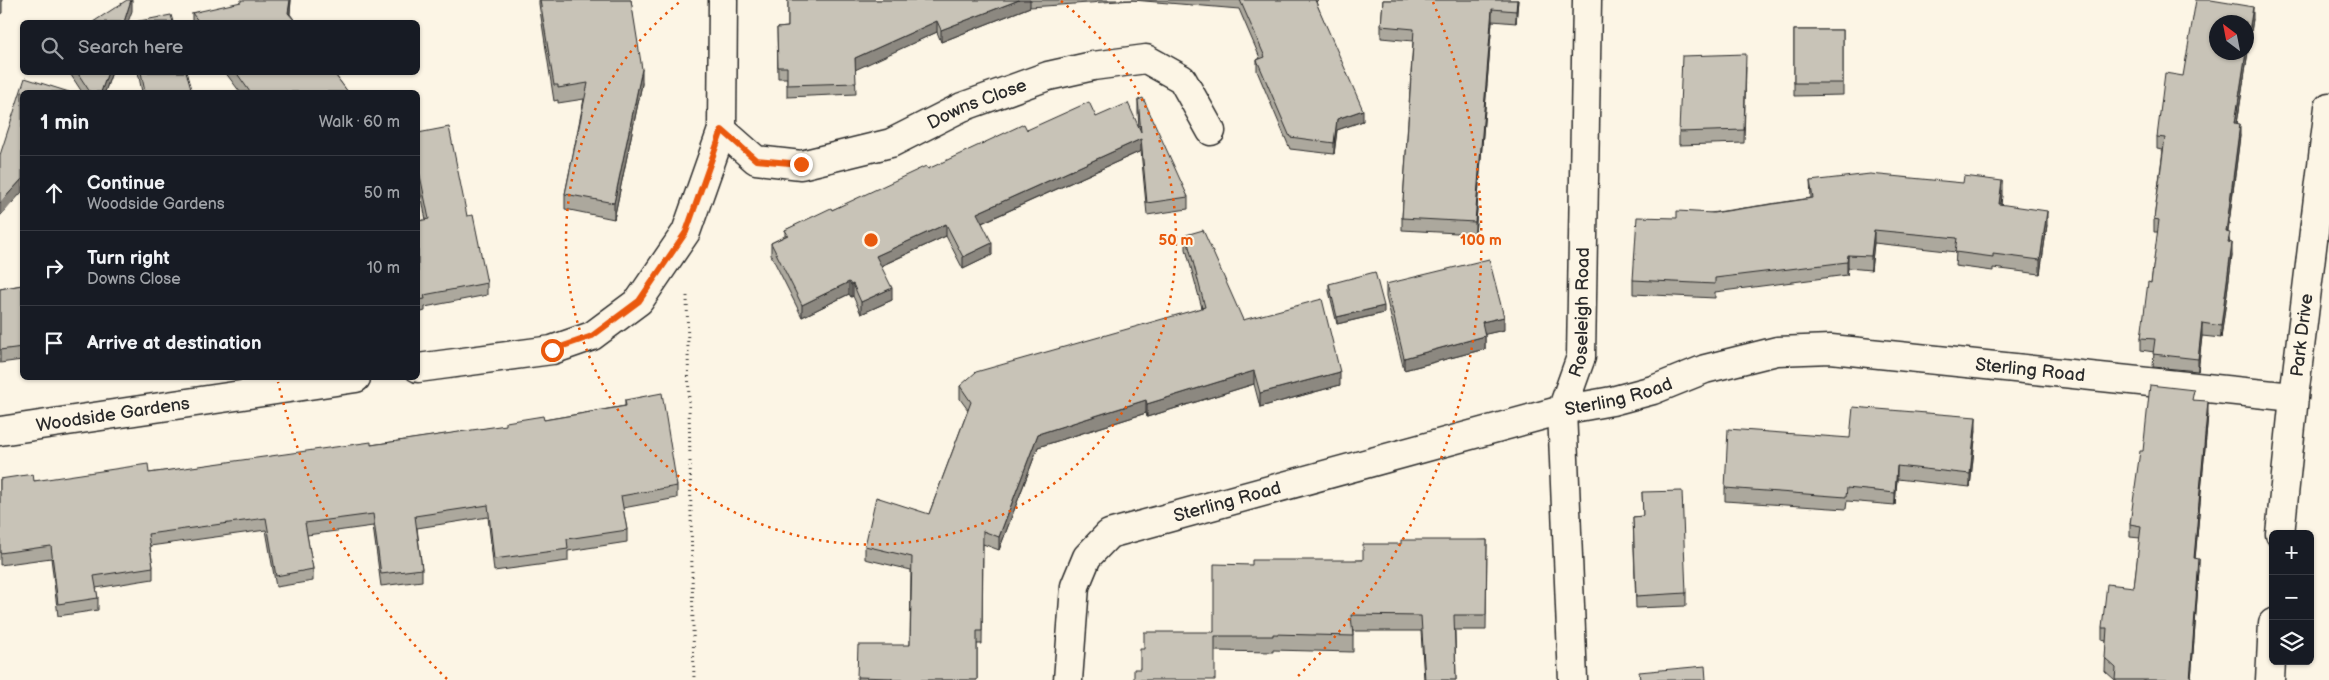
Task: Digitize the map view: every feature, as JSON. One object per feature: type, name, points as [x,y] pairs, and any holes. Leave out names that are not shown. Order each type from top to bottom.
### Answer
[{"type":"street","points":[[420,368],[552,350],[592,336],[639,301],[686,232],[722,130],[723,0]]},
{"type":"street","name":"Roseleigh Road","points":[[1573,680],[1562,410],[1581,357],[1587,0]]},
{"type":"street","name":"Downs Close","points":[[722,130],[756,160],[801,164],[891,143],[962,108],[1048,76],[1093,66],[1146,59],[1182,79],[1211,131]]},
{"type":"street","name":"Park Drive","points":[[2280,530],[2294,397],[2329,107]]},
{"type":"street","name":"Sterling Road","points":[[1068,680],[1074,586],[1087,557],[1109,534],[1562,410],[1612,401],[1653,390],[1705,369],[1778,351],[1831,348],[2294,397]]},
{"type":"street","name":"Woodside Gardens","points":[[0,431],[222,387],[326,380]]},
{"type":"street","points":[[2270,680],[2271,665]]},
{"type":"path","points":[[687,292],[694,680]]},
{"type":"building","points":[[127,0],[131,0],[125,20],[96,20]]},
{"type":"building","points":[[241,0],[290,0],[288,13],[294,20],[197,20],[192,13],[241,2]]},
{"type":"building","points":[[540,0],[631,0],[642,69],[614,203],[565,194],[588,83],[558,88],[558,85],[554,85]]},
{"type":"building","points":[[788,0],[1019,0],[941,30],[937,21],[855,58],[856,83],[787,85],[787,67],[778,67],[777,28],[788,27]]},
{"type":"building","points":[[1240,0],[1315,0],[1363,110],[1337,119],[1334,143],[1290,137],[1257,60],[1265,57]]},
{"type":"building","points":[[1383,0],[1517,0],[1516,11],[1492,9],[1475,222],[1402,218],[1414,29],[1381,26]]},
{"type":"building","points":[[2196,0],[2211,0],[2253,7],[2252,15],[2209,15],[2209,60],[2245,60],[2235,123],[2240,124],[2226,232],[2230,233],[2228,242],[2232,243],[2221,326],[2202,323],[2198,359],[2153,354],[2155,339],[2141,338],[2148,282],[2151,283],[2159,220],[2154,219],[2165,138],[2157,137],[2165,73],[2183,76]]},
{"type":"building","points":[[171,15],[172,20],[145,20]]},
{"type":"building","points":[[1794,30],[1843,30],[1843,83],[1794,83]]},
{"type":"building","points":[[1746,54],[1744,130],[1679,132],[1682,56]]},
{"type":"building","points":[[79,75],[107,75],[102,90],[89,90]]},
{"type":"building","points":[[142,75],[187,75],[191,89],[185,90],[145,90]]},
{"type":"building","points":[[238,75],[335,75],[346,90],[249,90]]},
{"type":"building","points":[[25,78],[63,90],[21,90]]},
{"type":"building","points":[[20,93],[20,181],[0,203],[0,155]]},
{"type":"building","points":[[1143,98],[1188,197],[1147,203],[1141,139],[977,213],[992,243],[963,257],[946,224],[876,256],[892,288],[861,302],[853,284],[851,285],[849,282],[802,305],[771,243],[788,235],[785,230],[831,208],[832,210],[926,166],[928,169],[1024,124],[1027,130],[1089,102],[1096,117],[1128,103],[1141,132],[1138,100]]},
{"type":"building","points":[[449,127],[467,216],[473,215],[487,283],[424,295],[425,299],[420,300],[420,221],[429,219],[420,176],[420,133]]},
{"type":"building","points":[[1870,174],[1963,183],[1964,176],[2002,181],[1999,204],[2047,211],[2040,260],[1993,254],[1993,257],[1955,252],[1957,238],[1874,230],[1871,256],[1848,255],[1847,262],[1715,278],[1715,284],[1633,280],[1637,217],[1677,218],[1677,211],[1713,213],[1813,198],[1810,181]]},
{"type":"building","points":[[1203,230],[1243,320],[1322,299],[1340,372],[1260,393],[1254,371],[1147,404],[1146,400],[1038,434],[999,537],[983,531],[982,631],[977,631],[977,680],[892,680],[892,678],[857,677],[858,645],[910,645],[912,557],[865,546],[876,497],[929,514],[971,402],[960,386],[976,372],[1205,307],[1186,235]]},
{"type":"building","points":[[1489,259],[1504,317],[1482,322],[1485,336],[1404,358],[1386,284]]},
{"type":"building","points":[[1375,272],[1384,306],[1337,317],[1329,284]]},
{"type":"building","points":[[20,285],[20,347],[0,350],[0,289]]},
{"type":"building","points":[[2150,385],[2194,390],[2192,400],[2208,401],[2194,558],[2199,559],[2190,680],[2115,680],[2116,668],[2105,658],[2107,628],[2102,628],[2107,584],[2134,587],[2141,526],[2130,524],[2140,451],[2143,451]]},
{"type":"building","points":[[662,393],[677,486],[621,496],[627,530],[567,539],[568,549],[494,559],[488,505],[415,516],[422,569],[381,574],[373,514],[305,523],[313,569],[276,576],[266,518],[148,534],[153,567],[94,576],[98,598],[58,604],[51,546],[0,553],[0,479],[33,474],[34,481],[148,464],[149,473],[371,442],[371,445],[506,425],[506,422],[543,416],[544,420],[626,406],[625,400]]},
{"type":"building","points":[[1853,407],[1976,417],[1970,474],[1897,466],[1895,493],[1847,488],[1846,497],[1725,488],[1728,429],[1850,438]]},
{"type":"building","points":[[1682,491],[1686,593],[1636,596],[1633,517],[1643,516],[1642,492]]},
{"type":"building","points":[[1401,540],[1487,540],[1486,615],[1454,615],[1456,680],[1425,680],[1421,616],[1351,615],[1353,636],[1273,634],[1273,636],[1215,636],[1215,680],[1134,680],[1134,669],[1140,669],[1140,649],[1144,649],[1144,632],[1214,632],[1214,564],[1252,565],[1252,560],[1363,560],[1363,544],[1401,544]]},
{"type":"building","points":[[1705,666],[1706,680],[1640,680],[1639,672]]},
{"type":"route","points":[[552,350],[592,336],[639,301],[686,232],[722,130],[756,160],[801,164]]}]
